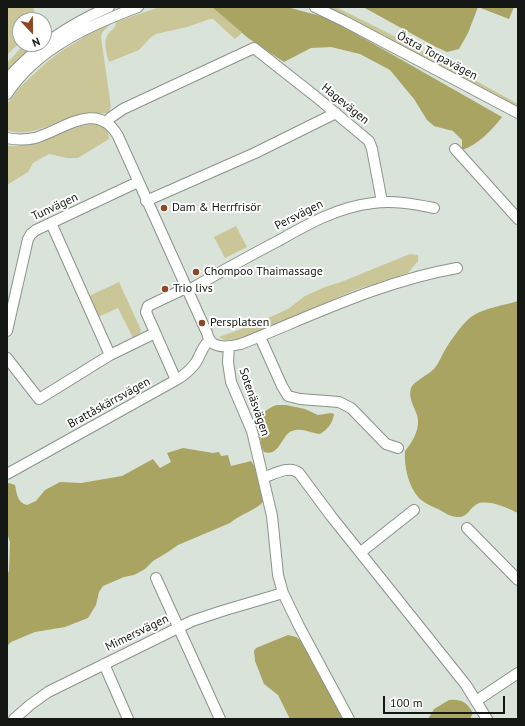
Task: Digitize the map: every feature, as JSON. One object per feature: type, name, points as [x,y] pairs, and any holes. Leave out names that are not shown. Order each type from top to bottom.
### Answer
[{"type":"street","points":[[7,94],[14,83],[44,56],[109,7]]},
{"type":"street","points":[[7,79],[44,45],[76,23],[98,14],[138,7]]},
{"type":"street","name":"Östra Torpavägen","points":[[315,7],[518,113]]},
{"type":"street","name":"Hagevägen","points":[[107,123],[110,118],[123,109],[254,48],[336,113],[365,137],[371,144],[382,202]]},
{"type":"street","points":[[146,201],[255,153],[336,113]]},
{"type":"street","points":[[7,138],[25,140],[36,138],[86,118],[99,119],[107,123],[118,136],[186,289],[210,340],[214,345],[229,346],[241,344],[318,312],[378,290],[436,272],[457,268]]},
{"type":"street","points":[[455,149],[518,219]]},
{"type":"street","name":"Tunvägen","points":[[7,331],[28,239],[34,232],[138,182]]},
{"type":"street","name":"Persvägen","points":[[186,289],[323,217],[352,206],[382,202],[409,203],[434,208]]},
{"type":"street","points":[[51,223],[110,355]]},
{"type":"street","points":[[176,380],[146,312],[148,306],[186,289]]},
{"type":"street","points":[[7,358],[39,399],[110,355],[155,333]]},
{"type":"street","points":[[260,337],[284,391],[288,396],[300,399],[339,402],[345,404],[351,408],[386,444],[398,448]]},
{"type":"street","name":"Brattåskärrsvägen","points":[[7,474],[184,375],[195,365],[205,345],[210,340]]},
{"type":"street","name":"Sotenäsvägen","points":[[229,346],[228,362],[231,382],[252,431],[272,516],[278,575],[283,593],[349,719]]},
{"type":"street","points":[[263,478],[292,469],[299,473],[331,516],[466,685],[487,719]]},
{"type":"street","points":[[361,552],[414,510]]},
{"type":"street","points":[[467,528],[518,580]]},
{"type":"street","points":[[156,578],[220,719]]},
{"type":"street","name":"Mimersvägen","points":[[14,719],[48,692],[192,621],[207,615],[283,593]]},
{"type":"street","points":[[104,664],[128,719]]},
{"type":"street","points":[[476,701],[518,673]]},
{"type":"shaded area","points":[[7,7],[33,7],[35,12],[12,12],[12,50],[7,55]]},
{"type":"shaded area","points":[[160,7],[212,7],[242,33],[235,39],[213,19],[210,19],[187,27],[156,34],[139,50],[109,62],[105,42],[108,34],[115,26],[116,22]]},
{"type":"shaded area","points":[[212,7],[287,7],[324,17],[502,117],[494,127],[474,145],[462,150],[462,140],[453,131],[434,126],[427,120],[414,99],[390,70],[360,54],[331,47],[311,48],[284,62],[248,38]]},
{"type":"shaded area","points":[[326,7],[336,7],[400,39],[518,104],[518,108],[340,13]]},
{"type":"shaded area","points":[[363,7],[478,7],[468,33],[459,49],[447,52]]},
{"type":"shaded area","points":[[478,7],[514,7],[509,19]]},
{"type":"shaded area","points":[[109,22],[110,24],[102,33],[101,37],[111,107],[109,112],[75,115],[46,127],[26,132],[7,130],[7,104],[20,87],[48,61],[63,50]]},
{"type":"shaded area","points":[[17,52],[30,52],[7,74],[7,63]]},
{"type":"shaded area","points":[[94,124],[103,126],[108,130],[109,139],[78,158],[67,158],[49,154],[33,163],[28,172],[7,185],[7,146],[29,144],[72,129]]},
{"type":"shaded area","points":[[236,226],[247,247],[225,258],[214,237]]},
{"type":"shaded area","points":[[410,254],[418,255],[418,261],[408,273],[355,290],[241,339],[225,340],[219,337],[255,324],[288,309],[305,296],[325,287]]},
{"type":"shaded area","points":[[119,282],[141,330],[139,336],[133,338],[118,308],[98,317],[89,296]]},
{"type":"shaded area","points":[[518,301],[518,513],[492,503],[482,503],[474,506],[464,516],[457,517],[448,515],[421,500],[409,482],[405,463],[405,451],[413,439],[418,424],[417,415],[411,399],[411,388],[415,383],[434,369],[446,348],[463,324],[470,318],[484,310]]},
{"type":"shaded area","points":[[277,405],[286,405],[305,409],[318,415],[334,414],[329,426],[320,434],[295,430],[288,433],[277,449],[269,453],[264,452],[257,429],[257,423],[263,413]]},
{"type":"shaded area","points":[[183,448],[213,453],[219,452],[221,456],[228,455],[231,466],[251,461],[258,475],[264,501],[230,523],[178,545],[153,561],[145,569],[134,575],[124,577],[103,586],[99,592],[96,605],[88,618],[65,627],[35,632],[11,642],[7,646],[7,577],[9,570],[10,542],[7,533],[7,484],[9,483],[15,485],[19,500],[27,505],[36,501],[45,490],[60,482],[81,483],[122,476],[153,459],[160,468],[171,462],[167,453]]},
{"type":"shaded area","points":[[288,635],[296,637],[300,640],[344,719],[290,719],[278,695],[264,684],[255,661],[254,651],[256,648]]},
{"type":"shaded area","points":[[449,700],[457,700],[466,704],[473,713],[470,719],[428,719],[434,709]]},
{"type":"place","name":"Dam & Herrfrisör","points":[[164,208]]},
{"type":"place","name":"Chompoo Thaimassage","points":[[196,272]]},
{"type":"place","name":"Trio livs","points":[[165,289]]},
{"type":"place","name":"Persplatsen","points":[[202,323]]}]
